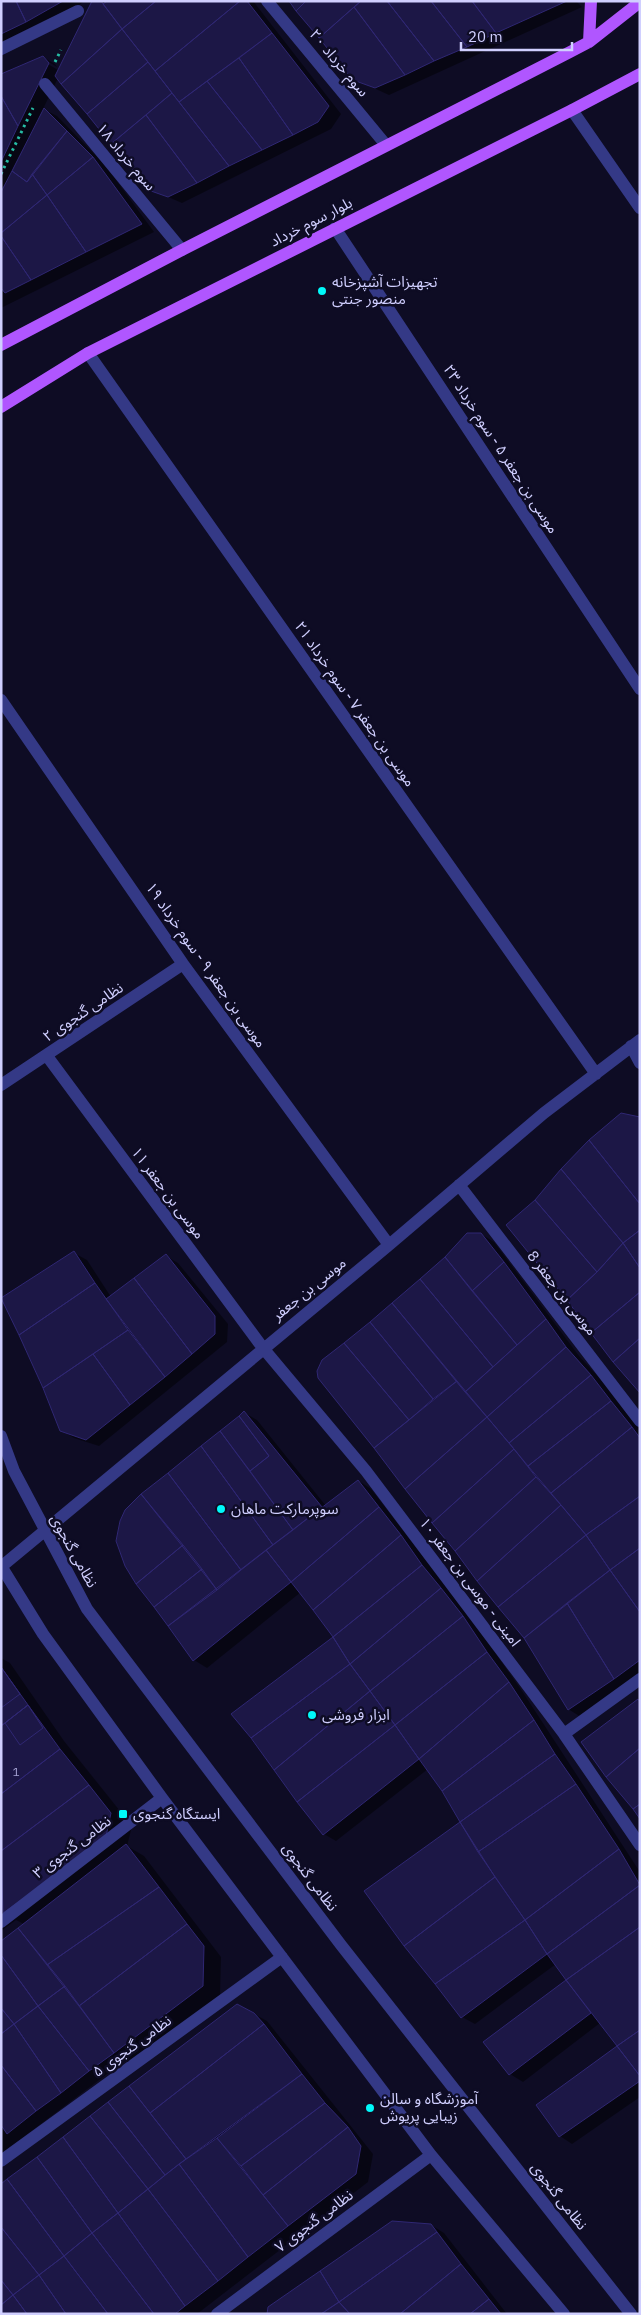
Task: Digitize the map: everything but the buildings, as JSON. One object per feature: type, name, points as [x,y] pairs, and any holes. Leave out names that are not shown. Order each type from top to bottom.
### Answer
[{"type":"main road","points":[[589,42],[591,1]]},
{"type":"main road","points":[[1,345],[182,250],[589,42],[640,2]]},
{"type":"main road","name":"بلوار سوم خرداد","points":[[1,407],[88,353],[640,74]]},
{"type":"street","name":"سوم خرداد ۲۰","points":[[266,1],[386,145]]},
{"type":"street","points":[[1,49],[78,11]]},
{"type":"street","name":"سوم خرداد ۱۸","points":[[45,84],[182,250]]},
{"type":"street","points":[[572,110],[640,208]]},
{"type":"street","name":"موسی بن جعفر ۵ - سوم خرداد ۲۳","points":[[335,228],[640,689]]},
{"type":"street","name":"موسی بن جعفر ۷ - سوم خرداد ۲۱","points":[[88,353],[596,1074]]},
{"type":"street","name":"موسی بن جعفر ۹ - سوم خرداد ۱۹","points":[[1,700],[183,964],[389,1245]]},
{"type":"street","name":"نظامی گنجوی ۲","points":[[1,1085],[183,964]]},
{"type":"street","points":[[636,1043],[640,1063]]},
{"type":"street","name":"موسی بن جعفر","points":[[1,1567],[389,1245],[544,1113],[636,1043]]},
{"type":"street","name":"موسی بن جعفر ۱۱","points":[[47,1056],[263,1348]]},
{"type":"street","name":"موسی بن جعفر 8","points":[[459,1186],[640,1421]]},
{"type":"street","name":"امینی - موسی بن جعفر ۱۰","points":[[263,1348],[366,1471],[564,1734],[640,1845]]},
{"type":"street","name":"نظامی گنجوی","points":[[1,1436],[14,1471],[44,1531],[87,1609],[341,1945],[631,2314]]},
{"type":"street","points":[[1,1567],[43,1634],[162,1798],[430,2155],[564,2314]]},
{"type":"street","points":[[564,1734],[640,1680]]},
{"type":"street","name":"نظامی گنجوی ۳","points":[[1,1922],[162,1798]]},
{"type":"street","name":"نظامی گنجوی ۵","points":[[1,2161],[282,1957]]},
{"type":"street","name":"نظامی گنجوی ۷","points":[[217,2314],[231,2309],[430,2155]]},
{"type":"place","name":"تجهیزات آشپزخانه منصور جنتی","points":[[322,291]]},
{"type":"place","name":"سوپرمارکت ماهان","points":[[221,1509]]},
{"type":"place","name":"ابزار فروشی","points":[[312,1715]]},
{"type":"place","name":"ایستگاه گنجوی","points":[[123,1814]]},
{"type":"place","name":"آموزشگاه و سالن زیبایی پریوش","points":[[370,2108]]}]
